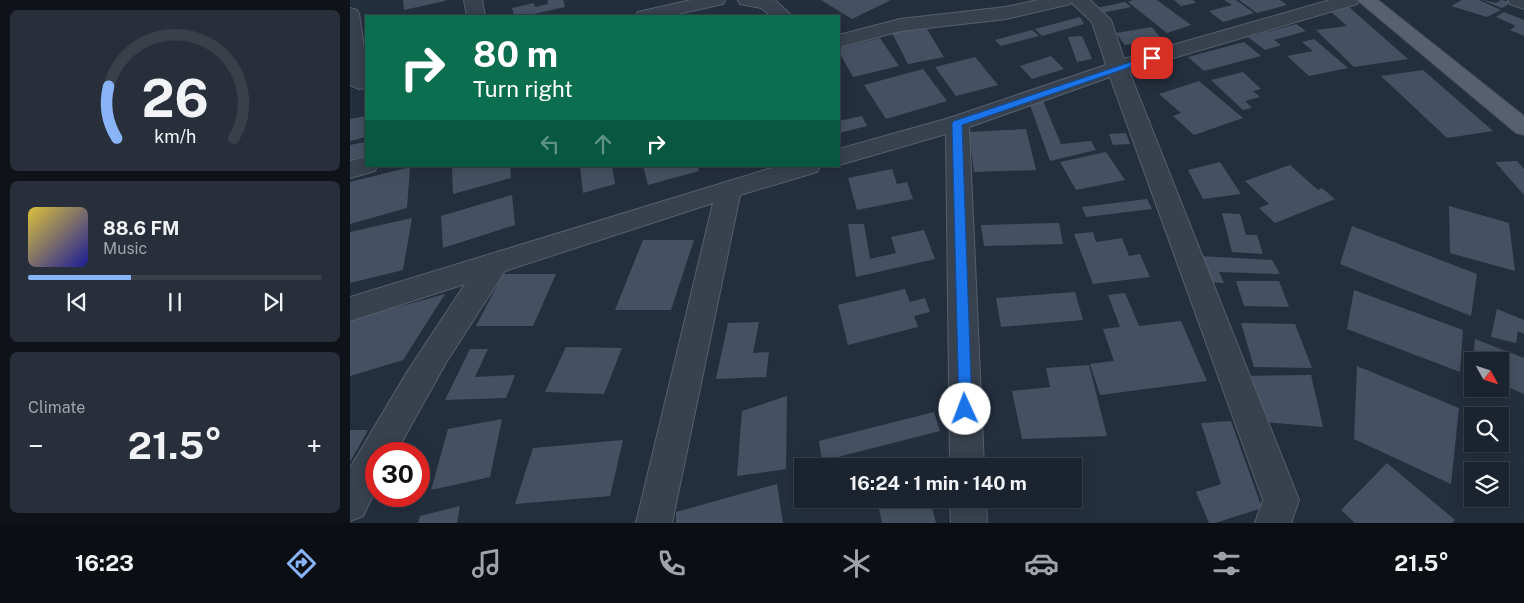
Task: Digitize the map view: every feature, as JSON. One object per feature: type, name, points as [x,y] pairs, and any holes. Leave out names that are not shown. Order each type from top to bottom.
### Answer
[{"type":"main road","points":[[1366,0],[1403,28],[1524,128]]},
{"type":"street","points":[[473,0],[476,15]]},
{"type":"street","points":[[649,15],[716,0]]},
{"type":"street","points":[[747,0],[767,4],[781,15]]},
{"type":"street","points":[[840,41],[900,25],[1006,13],[1063,0]]},
{"type":"street","points":[[1080,0],[1101,20],[1117,68],[1281,500],[1273,523]]},
{"type":"street","points":[[840,157],[957,123],[1117,68],[1350,0]]},
{"type":"street","points":[[1517,0],[1524,3]]},
{"type":"street","points":[[944,4],[965,17]]},
{"type":"street","points":[[350,14],[359,84]]},
{"type":"street","points":[[957,123],[967,458]]},
{"type":"street","points":[[350,170],[365,165]]},
{"type":"street","points":[[350,309],[494,265],[729,189],[805,167]]},
{"type":"street","points":[[654,523],[729,189]]},
{"type":"street","points":[[350,503],[397,415],[457,316],[494,265]]},
{"type":"street","points":[[968,508],[969,523]]},
{"type":"building","points":[[403,0],[445,0],[445,1],[404,10]]},
{"type":"building","points":[[563,0],[565,7],[529,15],[514,15],[512,8],[534,3],[535,7],[548,4],[547,1]]},
{"type":"building","points":[[821,0],[891,0],[852,19]]},
{"type":"building","points":[[1133,0],[1157,0],[1191,25],[1167,33],[1128,2]]},
{"type":"building","points":[[1174,0],[1193,0],[1196,3],[1181,6]]},
{"type":"building","points":[[1224,0],[1236,0],[1254,13],[1223,22],[1209,11],[1232,5]]},
{"type":"building","points":[[1239,0],[1280,0],[1287,5],[1257,13]]},
{"type":"building","points":[[1462,0],[1479,0],[1501,10],[1487,17],[1451,6]]},
{"type":"building","points":[[1482,0],[1496,3],[1501,0],[1512,2],[1502,8]]},
{"type":"building","points":[[1125,2],[1131,7],[1102,13],[1097,8]]},
{"type":"building","points":[[1349,7],[1408,59],[1354,67],[1316,30],[1347,26],[1329,10]]},
{"type":"building","points":[[1504,12],[1524,20],[1524,36],[1510,30],[1516,26],[1496,17]]},
{"type":"building","points":[[1080,17],[1084,24],[1042,36],[1035,29]]},
{"type":"building","points":[[1296,24],[1306,31],[1274,40],[1281,45],[1265,50],[1248,37]]},
{"type":"building","points":[[925,26],[944,57],[908,64],[892,33]]},
{"type":"building","points":[[1152,27],[1162,40],[1125,45],[1116,33]]},
{"type":"building","points":[[1032,30],[1039,36],[1001,46],[995,40]]},
{"type":"building","points":[[1082,36],[1092,59],[1077,62],[1068,37]]},
{"type":"building","points":[[880,38],[899,66],[853,77],[840,54],[840,48]]},
{"type":"building","points":[[1314,39],[1348,68],[1309,76],[1287,56],[1313,51],[1302,42]]},
{"type":"building","points":[[1244,42],[1261,56],[1204,71],[1188,57]]},
{"type":"building","points":[[1051,56],[1064,69],[1032,79],[1020,66]]},
{"type":"building","points":[[975,57],[998,85],[956,96],[935,67]]},
{"type":"building","points":[[923,69],[947,101],[886,119],[864,85]]},
{"type":"building","points":[[1423,70],[1493,131],[1447,138],[1381,76]]},
{"type":"building","points":[[1243,72],[1261,89],[1253,91],[1260,97],[1245,101],[1252,108],[1243,110],[1211,80]]},
{"type":"building","points":[[1199,81],[1243,118],[1194,135],[1173,116],[1181,113],[1159,94]]},
{"type":"building","points":[[1043,101],[1061,144],[1091,141],[1096,150],[1050,161],[1030,105]]},
{"type":"building","points":[[365,116],[365,137],[350,141],[350,119]]},
{"type":"building","points":[[862,116],[867,126],[840,133],[840,121]]},
{"type":"building","points":[[1026,129],[1036,170],[974,172],[969,132]]},
{"type":"building","points":[[1126,133],[1130,144],[1113,145],[1109,134]]},
{"type":"building","points":[[365,142],[365,157],[350,161],[350,145]]},
{"type":"building","points":[[1106,152],[1125,180],[1076,190],[1060,162]]},
{"type":"building","points":[[1517,161],[1524,169],[1524,195],[1495,162]]},
{"type":"building","points":[[1220,162],[1241,194],[1203,199],[1188,170]]},
{"type":"building","points":[[1290,165],[1318,190],[1322,188],[1335,199],[1275,223],[1259,208],[1269,204],[1245,181]]},
{"type":"building","points":[[410,167],[407,208],[350,224],[350,182]]},
{"type":"building","points":[[452,167],[510,167],[511,178],[453,194]]},
{"type":"building","points":[[580,167],[612,167],[615,184],[583,193]]},
{"type":"building","points":[[643,167],[698,167],[699,171],[648,185]]},
{"type":"building","points":[[892,169],[897,184],[907,182],[913,199],[857,210],[848,178]]},
{"type":"building","points":[[512,195],[515,225],[443,248],[441,216]]},
{"type":"building","points":[[1147,199],[1152,209],[1086,217],[1082,207]]},
{"type":"building","points":[[1449,206],[1509,223],[1515,271],[1450,253]]},
{"type":"building","points":[[1222,213],[1240,214],[1246,235],[1257,235],[1263,254],[1232,252]]},
{"type":"building","points":[[412,218],[403,270],[350,283],[350,232]]},
{"type":"building","points":[[1059,223],[1063,244],[984,246],[981,225]]},
{"type":"building","points":[[848,224],[864,224],[870,259],[896,253],[891,237],[924,230],[935,259],[856,277]]},
{"type":"building","points":[[1352,226],[1477,274],[1471,316],[1340,264]]},
{"type":"building","points":[[1093,232],[1096,242],[1122,238],[1129,256],[1140,254],[1150,277],[1093,284],[1074,234]]},
{"type":"building","points":[[643,240],[694,240],[671,310],[615,310]]},
{"type":"building","points":[[1199,256],[1272,260],[1280,274],[1219,272],[1224,283],[1206,282]]},
{"type":"building","points":[[503,274],[556,274],[533,326],[476,326]]},
{"type":"building","points":[[1236,281],[1279,281],[1289,307],[1244,306]]},
{"type":"building","points":[[905,289],[910,302],[925,298],[930,312],[914,316],[918,327],[848,345],[838,305]]},
{"type":"building","points":[[1354,290],[1463,330],[1460,372],[1347,329]]},
{"type":"building","points":[[1075,292],[1083,320],[1001,327],[996,298]]},
{"type":"building","points":[[1125,293],[1139,326],[1181,321],[1207,381],[1100,395],[1090,364],[1114,361],[1103,329],[1120,327],[1108,295]]},
{"type":"building","points":[[445,294],[403,360],[350,376],[350,320]]},
{"type":"building","points":[[1497,309],[1524,320],[1524,334],[1518,331],[1516,343],[1491,337]]},
{"type":"building","points":[[759,322],[753,353],[769,352],[766,377],[716,379],[728,323]]},
{"type":"building","points":[[1241,323],[1295,324],[1312,368],[1254,367]]},
{"type":"building","points":[[1475,339],[1509,352],[1474,352]]},
{"type":"building","points":[[566,347],[622,348],[604,394],[545,392]]},
{"type":"building","points":[[470,349],[488,349],[475,377],[515,375],[506,398],[445,400]]},
{"type":"building","points":[[1509,352],[1524,358],[1524,394],[1509,388]]},
{"type":"building","points":[[1089,365],[1107,436],[1022,439],[1012,391],[1050,387],[1046,368]]},
{"type":"building","points":[[1357,366],[1459,408],[1451,484],[1354,439]]},
{"type":"building","points":[[1311,375],[1323,427],[1264,422],[1244,376]]},
{"type":"building","points":[[787,396],[786,469],[737,476],[742,411]]},
{"type":"building","points":[[934,412],[940,431],[834,458],[822,458],[819,441]]},
{"type":"building","points":[[502,419],[490,477],[431,490],[448,429]]},
{"type":"building","points":[[1231,421],[1262,508],[1215,523],[1209,523],[1196,492],[1221,484],[1201,423]]},
{"type":"building","points":[[350,430],[368,430],[350,462]]},
{"type":"building","points":[[623,440],[610,496],[515,504],[533,448]]},
{"type":"building","points":[[1387,463],[1455,520],[1452,523],[1355,523],[1341,510]]},
{"type":"building","points":[[777,484],[783,523],[676,523],[676,512]]},
{"type":"building","points":[[460,506],[457,523],[418,523],[420,516]]},
{"type":"building","points":[[879,508],[932,508],[936,523],[882,523]]},
{"type":"route","points":[[965,409],[957,123],[1117,68],[1152,58]]}]
